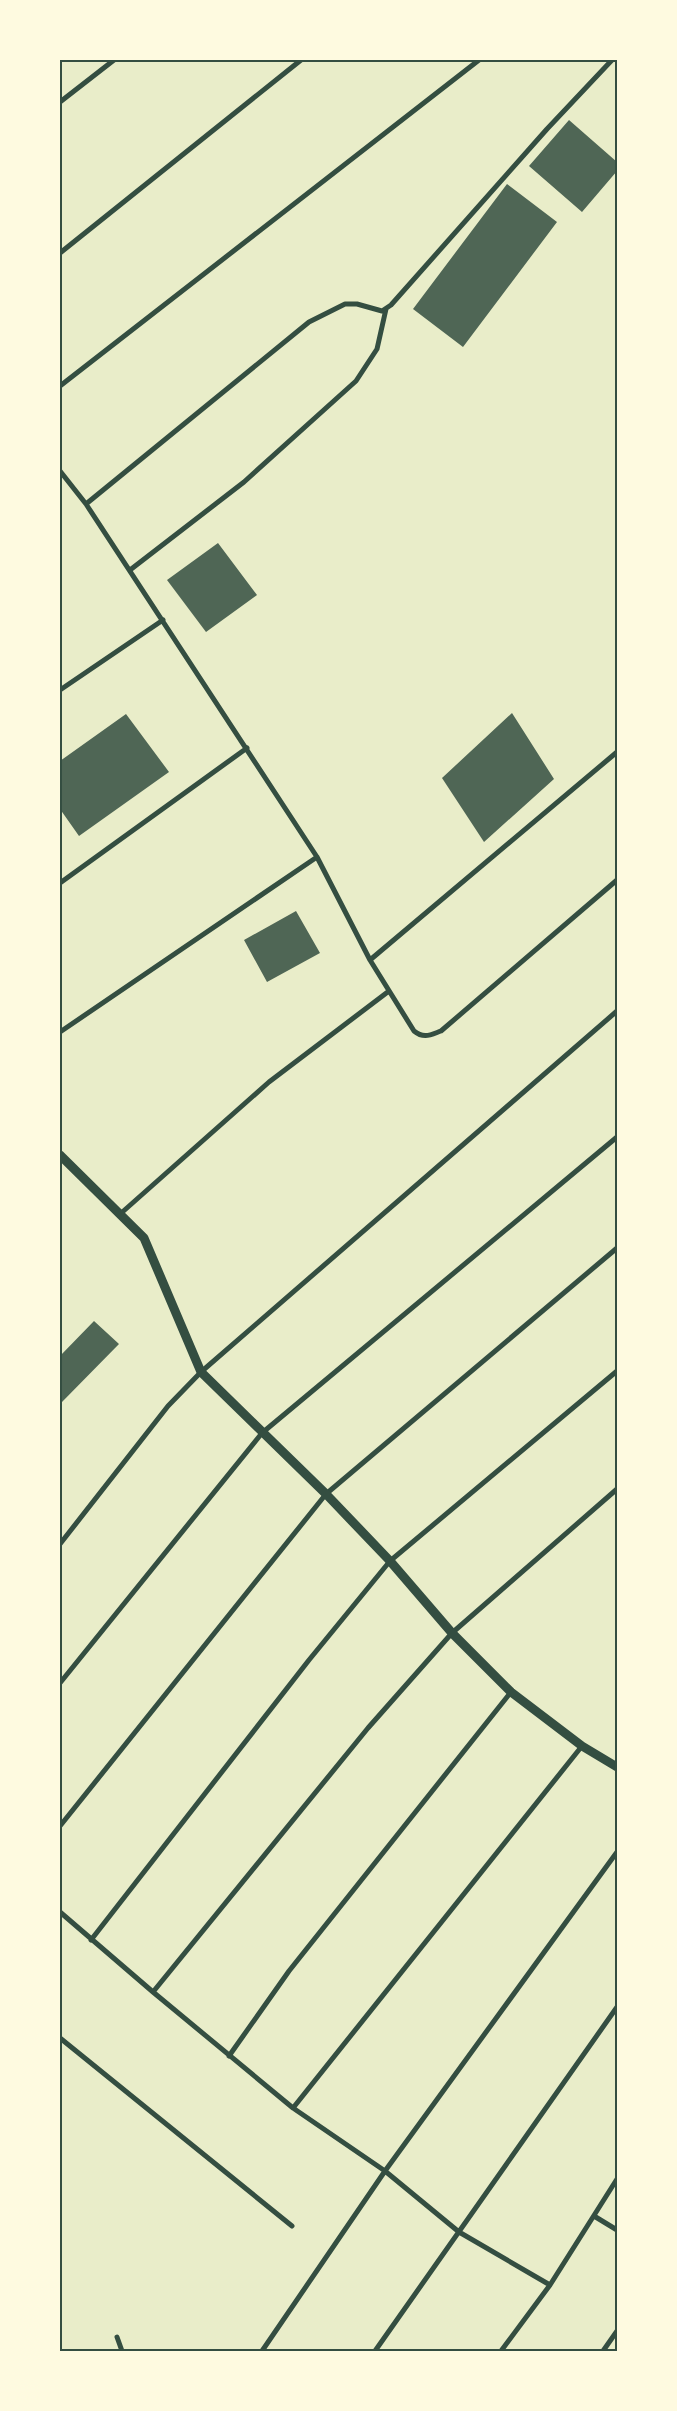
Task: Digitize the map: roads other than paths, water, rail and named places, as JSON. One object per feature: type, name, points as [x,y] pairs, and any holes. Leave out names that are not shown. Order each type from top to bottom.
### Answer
[{"type":"street","points":[[60,102],[114,60]]},
{"type":"street","points":[[60,253],[301,60]]},
{"type":"street","points":[[60,386],[479,60]]},
{"type":"street","points":[[86,504],[309,322],[345,304],[357,304],[375,311],[382,311],[386,308],[547,129],[612,60]]},
{"type":"street","points":[[130,570],[244,482],[356,381],[377,349],[386,308]]},
{"type":"street","points":[[60,471],[86,504],[130,570],[317,857],[370,960],[414,1031],[427,1037],[441,1031],[617,880]]},
{"type":"street","points":[[60,690],[163,620]]},
{"type":"street","points":[[60,883],[247,748]]},
{"type":"street","points":[[370,960],[617,752]]},
{"type":"street","points":[[60,1032],[317,857]]},
{"type":"street","points":[[119,1215],[268,1082],[389,991]]},
{"type":"street","points":[[60,1544],[168,1406],[201,1372],[616,1013]]},
{"type":"street","points":[[60,1683],[262,1433],[617,1137]]},
{"type":"street","points":[[60,1155],[144,1238],[201,1372],[326,1494],[390,1561],[452,1633],[511,1692],[582,1746],[617,1767]]},
{"type":"street","points":[[60,1826],[326,1494],[617,1248]]},
{"type":"street","points":[[91,1940],[309,1660],[390,1561],[617,1371]]},
{"type":"street","points":[[153,1992],[368,1728],[452,1633],[617,1489]]},
{"type":"street","points":[[228,2056],[289,1971],[511,1692]]},
{"type":"street","points":[[292,2108],[582,1746]]},
{"type":"street","points":[[262,2351],[385,2171],[617,1852]]},
{"type":"street","points":[[60,1912],[228,2056],[292,2108],[385,2171],[459,2232],[550,2285]]},
{"type":"street","points":[[376,2351],[617,2007]]},
{"type":"street","points":[[60,2038],[292,2226]]},
{"type":"street","points":[[501,2351],[550,2285],[617,2179]]},
{"type":"street","points":[[594,2216],[617,2230]]},
{"type":"street","points":[[604,2351],[617,2331]]},
{"type":"street","points":[[117,2337],[122,2351]]}]
